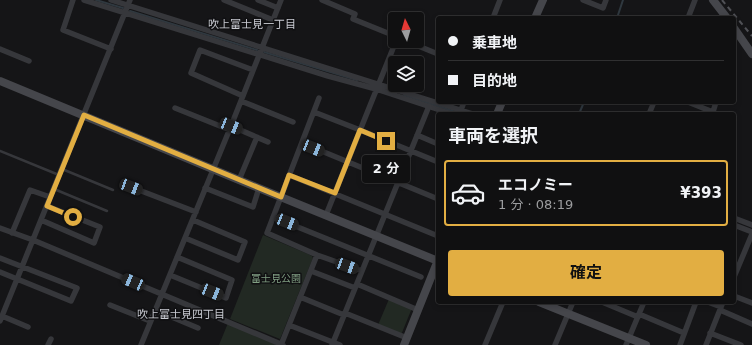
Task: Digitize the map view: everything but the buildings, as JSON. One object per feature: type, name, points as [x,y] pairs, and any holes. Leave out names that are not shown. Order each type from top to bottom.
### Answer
[{"type":"street","points":[[73,0],[63,30],[111,49]]},
{"type":"street","points":[[84,0],[328,76],[377,86],[436,102]]},
{"type":"street","points":[[111,0],[129,3],[377,86],[446,112]]},
{"type":"street","points":[[224,0],[273,20]]},
{"type":"street","points":[[258,0],[278,8]]},
{"type":"street","points":[[141,345],[231,128],[281,0]]},
{"type":"street","points":[[322,0],[355,14],[353,19],[388,33]]},
{"type":"street","points":[[494,16],[500,0]]},
{"type":"street","points":[[537,16],[543,0]]},
{"type":"street","points":[[583,0],[603,8],[606,0]]},
{"type":"street","points":[[689,16],[695,0]]},
{"type":"street","points":[[713,0],[725,16]]},
{"type":"street","points":[[28,327],[1,318],[129,3]]},
{"type":"street","points":[[736,31],[752,54]]},
{"type":"street","points":[[326,215],[393,48]]},
{"type":"street","points":[[423,48],[436,53]]},
{"type":"street","points":[[0,49],[29,61]]},
{"type":"street","points":[[253,70],[200,50],[191,73],[293,122]]},
{"type":"street","points":[[0,81],[239,180],[436,259]]},
{"type":"street","points":[[319,98],[267,233],[317,255],[362,271]]},
{"type":"street","points":[[442,104],[468,112]]},
{"type":"street","points":[[461,110],[463,104]]},
{"type":"street","points":[[693,104],[713,112]]},
{"type":"street","points":[[332,344],[429,106]]},
{"type":"street","points":[[175,108],[268,142]]},
{"type":"street","points":[[314,112],[436,161]]},
{"type":"street","points":[[417,136],[436,143]]},
{"type":"street","points":[[239,180],[257,137]]},
{"type":"street","points":[[302,143],[436,198]]},
{"type":"street","points":[[289,175],[436,235]]},
{"type":"street","points":[[131,187],[196,212]]},
{"type":"street","points":[[205,188],[253,207],[259,188]]},
{"type":"street","points":[[12,233],[30,190],[50,197]]},
{"type":"street","points":[[41,220],[94,243],[100,228],[47,206]]},
{"type":"street","points":[[273,217],[421,277]]},
{"type":"street","points":[[736,219],[752,225]]},
{"type":"street","points":[[185,238],[238,260],[245,242],[193,220]]},
{"type":"street","points":[[736,226],[752,233],[736,272]]},
{"type":"street","points":[[0,228],[33,240],[282,345],[317,255]]},
{"type":"street","points":[[170,275],[226,298],[232,280],[177,257]]},
{"type":"street","points":[[0,258],[77,288],[71,301],[0,272]]},
{"type":"street","points":[[300,297],[344,314],[405,341],[436,265]]},
{"type":"street","points":[[311,271],[356,286],[418,310]]},
{"type":"street","points":[[736,297],[752,303]]},
{"type":"street","points":[[0,302],[7,304]]},
{"type":"street","points":[[485,345],[501,304]]},
{"type":"street","points":[[545,304],[628,341],[646,345]]},
{"type":"street","points":[[555,345],[572,304]]},
{"type":"street","points":[[608,304],[684,333]]},
{"type":"street","points":[[628,341],[643,304]]},
{"type":"street","points":[[680,345],[695,304]]},
{"type":"street","points":[[110,305],[150,321]]},
{"type":"street","points":[[706,345],[710,332],[722,306],[752,324]]},
{"type":"street","points":[[155,310],[198,328]]},
{"type":"street","points":[[289,325],[332,344],[340,345]]},
{"type":"street","points":[[710,332],[741,345]]},
{"type":"street","points":[[48,345],[50,339]]},
{"type":"lane","points":[[0,151],[113,190]]},
{"type":"lane","points":[[54,189],[107,211]]},
{"type":"green space","name":"富士見公園","points":[[263,235],[308,254],[313,258],[280,339],[230,319]]},
{"type":"green space","points":[[389,299],[412,308],[401,335],[378,325]]},
{"type":"green space","points":[[228,323],[275,342],[275,345],[219,345]]},
{"type":"waterway","points":[[96,0],[123,8]]},
{"type":"waterway","points":[[618,16],[623,0]]},
{"type":"waterway","points":[[130,11],[257,50]]},
{"type":"waterway","points":[[264,52],[357,80]]},
{"type":"waterway","points":[[404,95],[456,112]]},
{"type":"waterway","points":[[580,112],[583,104]]},
{"type":"railway","points":[[722,0],[735,16]]},
{"type":"railway","points":[[736,17],[752,36]]},
{"type":"district","name":"吹上富士見一丁目","points":[[252,24]]},
{"type":"district","name":"吹上富士見四丁目","points":[[181,314]]},
{"type":"route","points":[[73,217],[47,206],[84,115],[281,197],[289,175],[335,193],[360,130],[386,141]]}]
